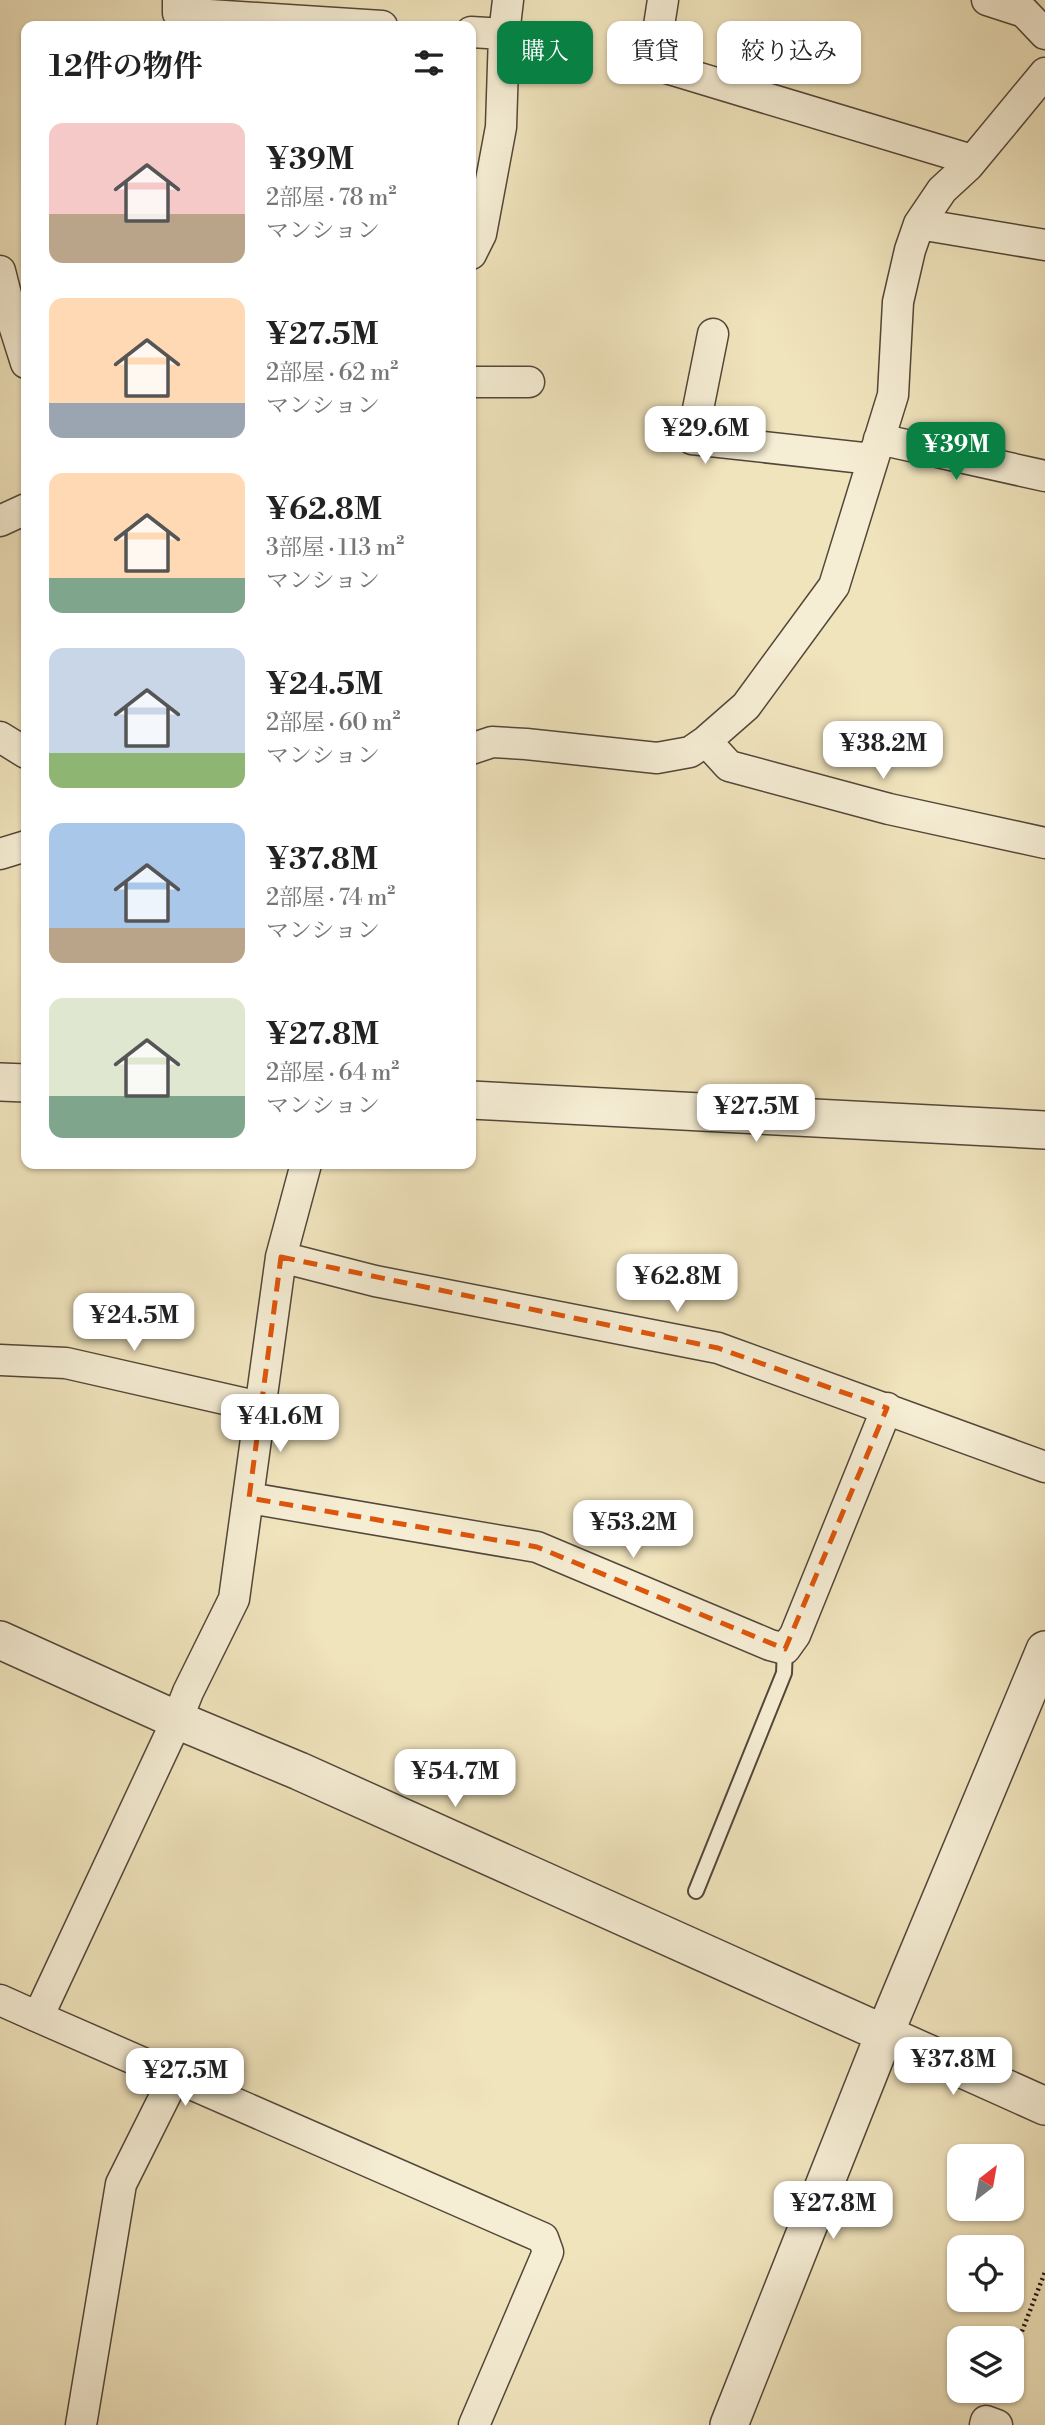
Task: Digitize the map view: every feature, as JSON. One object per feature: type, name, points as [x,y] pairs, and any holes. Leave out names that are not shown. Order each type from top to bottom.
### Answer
[{"type":"street","points":[[178,0],[178,13],[304,21]]},
{"type":"street","points":[[506,21],[508,0]]},
{"type":"street","points":[[663,0],[653,64],[972,160]]},
{"type":"street","points":[[987,0],[1024,12],[1045,34]]},
{"type":"street","points":[[476,32],[497,34]]},
{"type":"street","points":[[476,747],[492,742],[515,743],[657,758],[690,752],[746,706],[834,586],[893,395],[898,302],[919,224],[942,190],[972,160],[1045,73]]},
{"type":"street","points":[[476,244],[481,234],[502,127],[503,84]]},
{"type":"street","points":[[919,224],[1045,245]]},
{"type":"street","points":[[0,271],[19,321]]},
{"type":"street","points":[[713,334],[692,439],[876,449],[1045,476]]},
{"type":"street","points":[[476,382],[529,382]]},
{"type":"street","points":[[0,521],[21,511]]},
{"type":"street","points":[[0,737],[21,749]]},
{"type":"street","points":[[706,741],[729,766],[889,809],[1045,843]]},
{"type":"street","points":[[0,854],[21,848]]},
{"type":"street","points":[[0,1083],[21,1083]]},
{"type":"street","points":[[476,1100],[1045,1130]]},
{"type":"street","points":[[38,2017],[188,1692],[234,1599],[281,1257],[305,1169]]},
{"type":"street","points":[[281,1257],[375,1280],[718,1348],[1045,1467]]},
{"type":"street","points":[[0,1360],[66,1363],[260,1407]]},
{"type":"street","points":[[249,1498],[537,1547],[785,1649],[795,1635],[887,1408]]},
{"type":"street","points":[[0,1640],[177,1720],[299,1771],[1045,2106]]},
{"type":"street","points":[[729,2425],[884,2035],[1045,1650]]},
{"type":"street","points":[[0,2000],[543,2238],[548,2252],[474,2425]]},
{"type":"street","points":[[81,2425],[121,2184],[175,2076]]},
{"type":"street","points":[[985,2425],[986,2421],[997,2425]]},
{"type":"lane","points":[[696,1891],[784,1673],[785,1649]]},
{"type":"path","points":[[1024,2326],[1045,2272]]},
{"type":"highlighted area","points":[[281,1257],[718,1348],[887,1408],[785,1649],[537,1547],[249,1498]]}]
